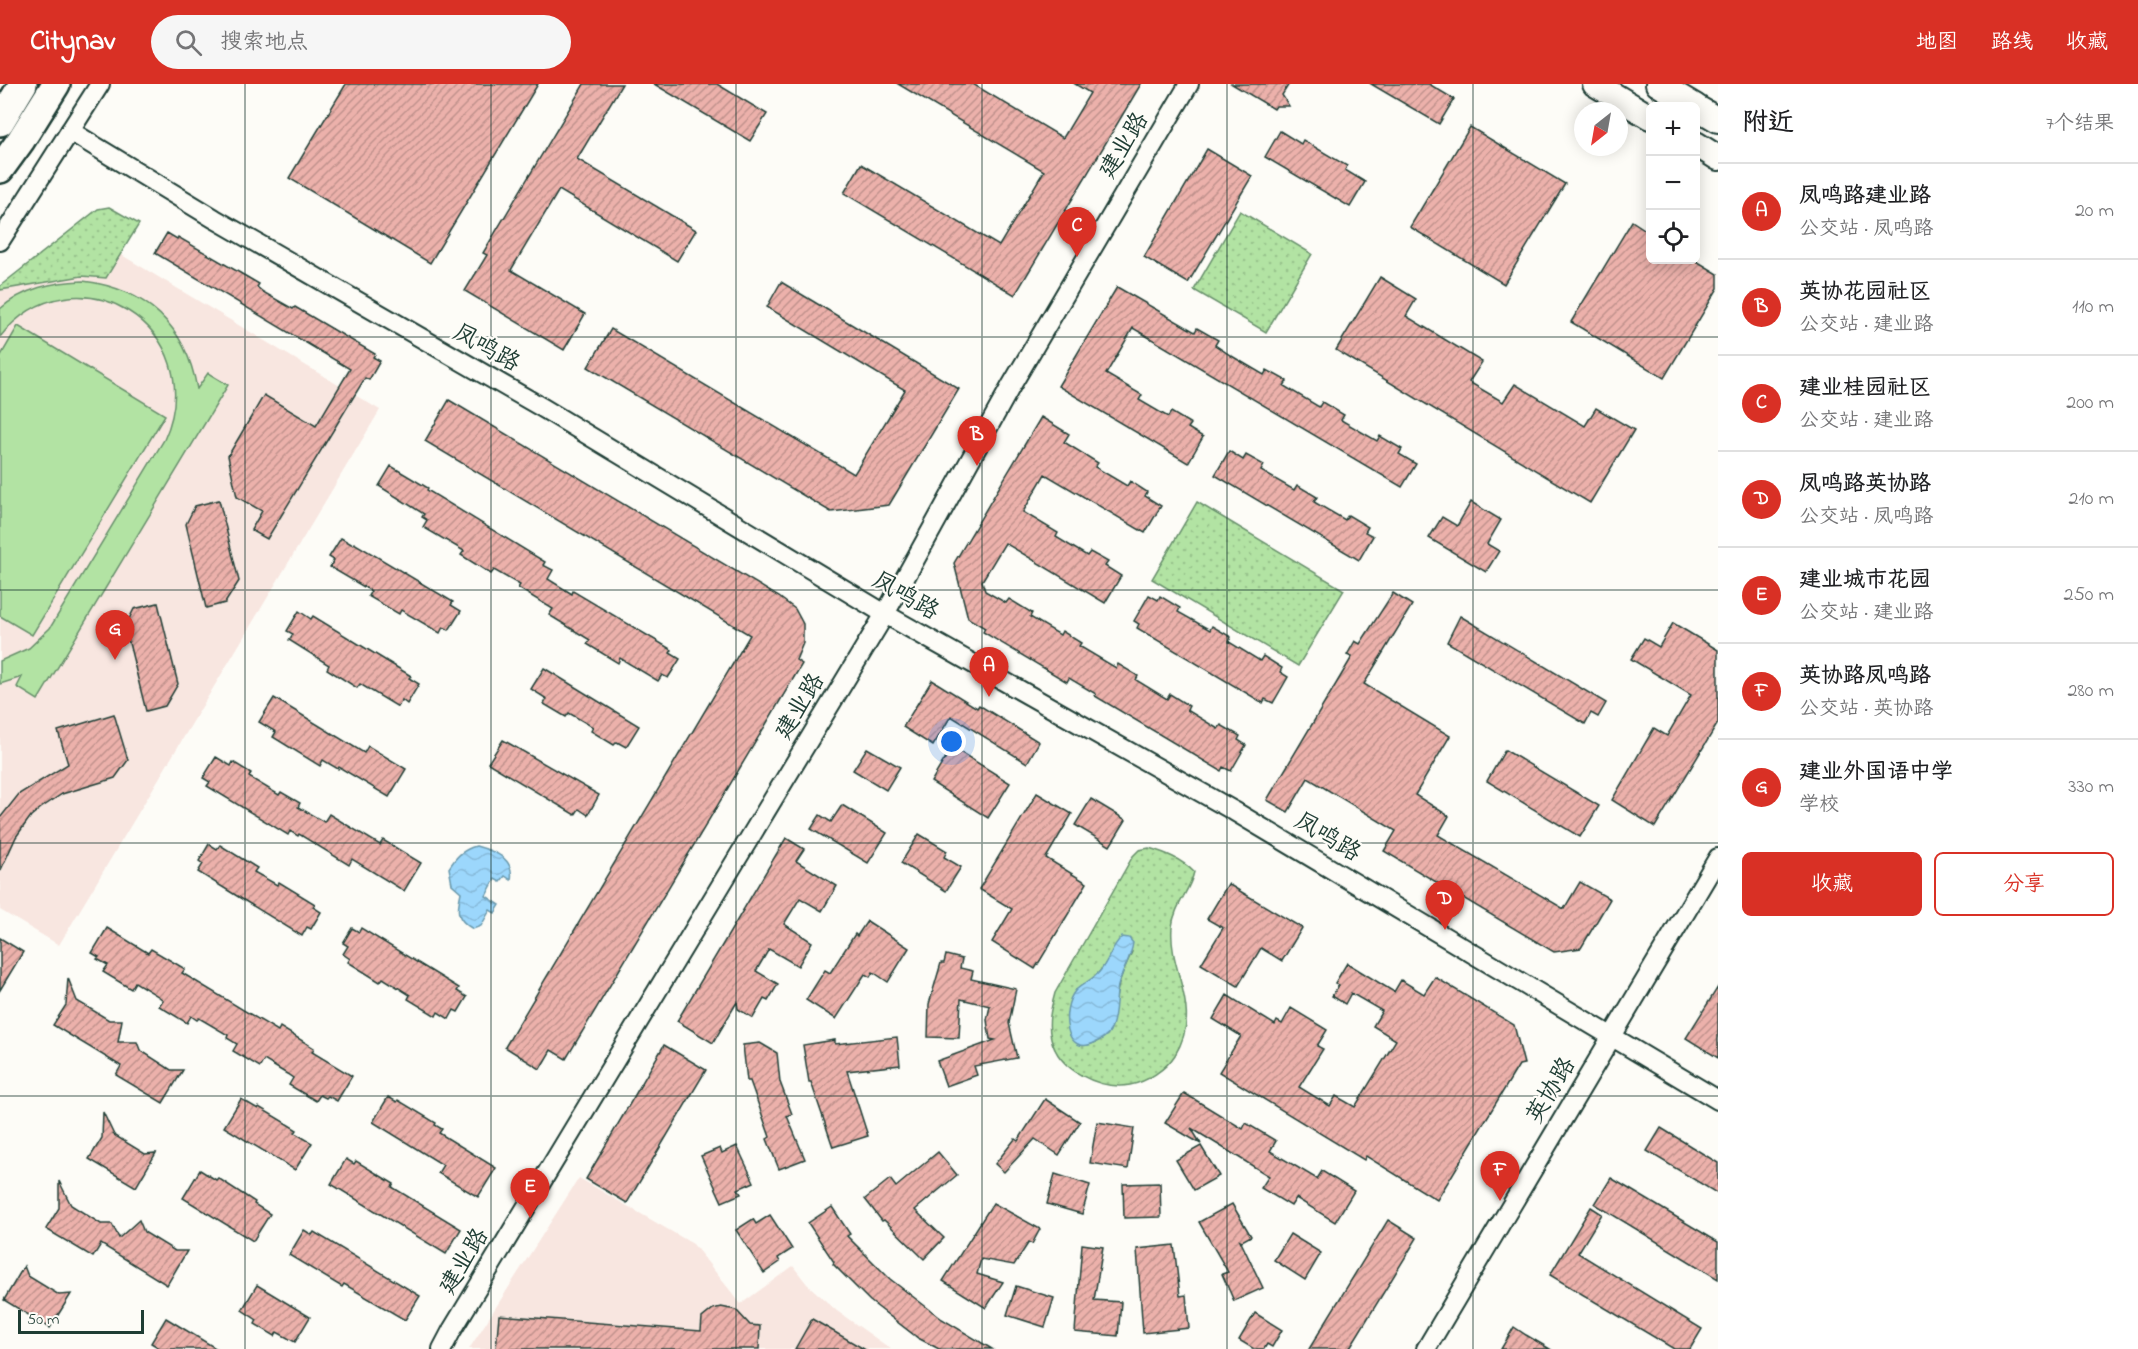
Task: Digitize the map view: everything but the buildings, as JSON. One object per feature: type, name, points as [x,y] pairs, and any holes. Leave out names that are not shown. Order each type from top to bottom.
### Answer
[{"type":"highway","points":[[0,122],[23,84]]},
{"type":"highway","points":[[0,169],[56,84]]},
{"type":"main road","points":[[1595,84],[1646,115]]},
{"type":"main road","points":[[1658,84],[1687,102]]},
{"type":"main road","points":[[1700,110],[1718,120]]},
{"type":"main road","points":[[1700,147],[1718,158]]},
{"type":"street","points":[[0,241],[100,84]]},
{"type":"street","name":"建业路","points":[[442,1349],[885,614],[1011,386],[1189,84]]},
{"type":"street","name":"凤鸣路","points":[[70,131],[215,219],[543,408],[885,614],[1236,813],[1718,1100]]},
{"type":"street","name":"英协路","points":[[1426,1349],[1718,858]]},
{"type":"shaded area","points":[[120,254],[380,410],[59,945],[0,910],[0,290],[82,276],[106,278]]},
{"type":"shaded area","points":[[579,1178],[693,1244],[741,1304],[793,1266],[807,1284],[837,1311],[891,1349],[469,1349]]},
{"type":"green space","points":[[109,207],[139,224],[106,278],[82,276],[0,290],[0,286],[98,209]]},
{"type":"green space","points":[[1240,211],[1312,254],[1266,332],[1194,290]]},
{"type":"green space","points":[[83,281],[106,285],[126,292],[160,314],[184,347],[197,389],[208,373],[228,385],[38,700],[17,687],[22,677],[0,684],[0,661],[29,648],[50,628],[164,440],[174,400],[170,363],[154,333],[128,311],[98,299],[64,298],[30,310],[0,337],[0,309],[9,302],[39,288]]},
{"type":"green space","points":[[18,326],[165,415],[32,635],[0,616],[0,357]]},
{"type":"green space","points":[[1197,502],[1344,590],[1298,666],[1152,579]]},
{"type":"green space","points":[[1149,848],[1167,854],[1184,863],[1194,872],[1173,919],[1172,927],[1172,943],[1186,1006],[1186,1022],[1183,1038],[1167,1065],[1143,1081],[1118,1086],[1093,1081],[1062,1060],[1051,1038],[1049,1021],[1055,993],[1133,856],[1139,850]],"holes":[[[1132,952],[1120,980],[1107,1031],[1094,1043],[1084,1045],[1076,990],[1097,975],[1111,954]]]},
{"type":"water","points":[[476,846],[502,857],[510,866],[511,880],[505,876],[500,882],[495,879],[486,896],[500,905],[495,913],[490,910],[481,926],[473,929],[460,918],[458,909],[461,892],[452,884],[449,868],[460,854]]},
{"type":"water","points":[[1122,937],[1129,938],[1133,943],[1118,986],[1115,1015],[1110,1031],[1098,1041],[1085,1045],[1077,1044],[1071,1038],[1068,1030],[1067,1009],[1070,999],[1078,988],[1100,971]]},
{"type":"place","name":"建业桂园社区","points":[[1077,257]]},
{"type":"place","name":"英协花园社区","points":[[977,466]]},
{"type":"place","name":"建业外国语中学","points":[[115,660]]},
{"type":"place","name":"凤鸣路建业路","points":[[989,697]]},
{"type":"place","name":"凤鸣路英协路","points":[[1445,930]]},
{"type":"place","name":"英协路凤鸣路","points":[[1500,1201]]},
{"type":"place","name":"建业城市花园","points":[[530,1218]]}]
